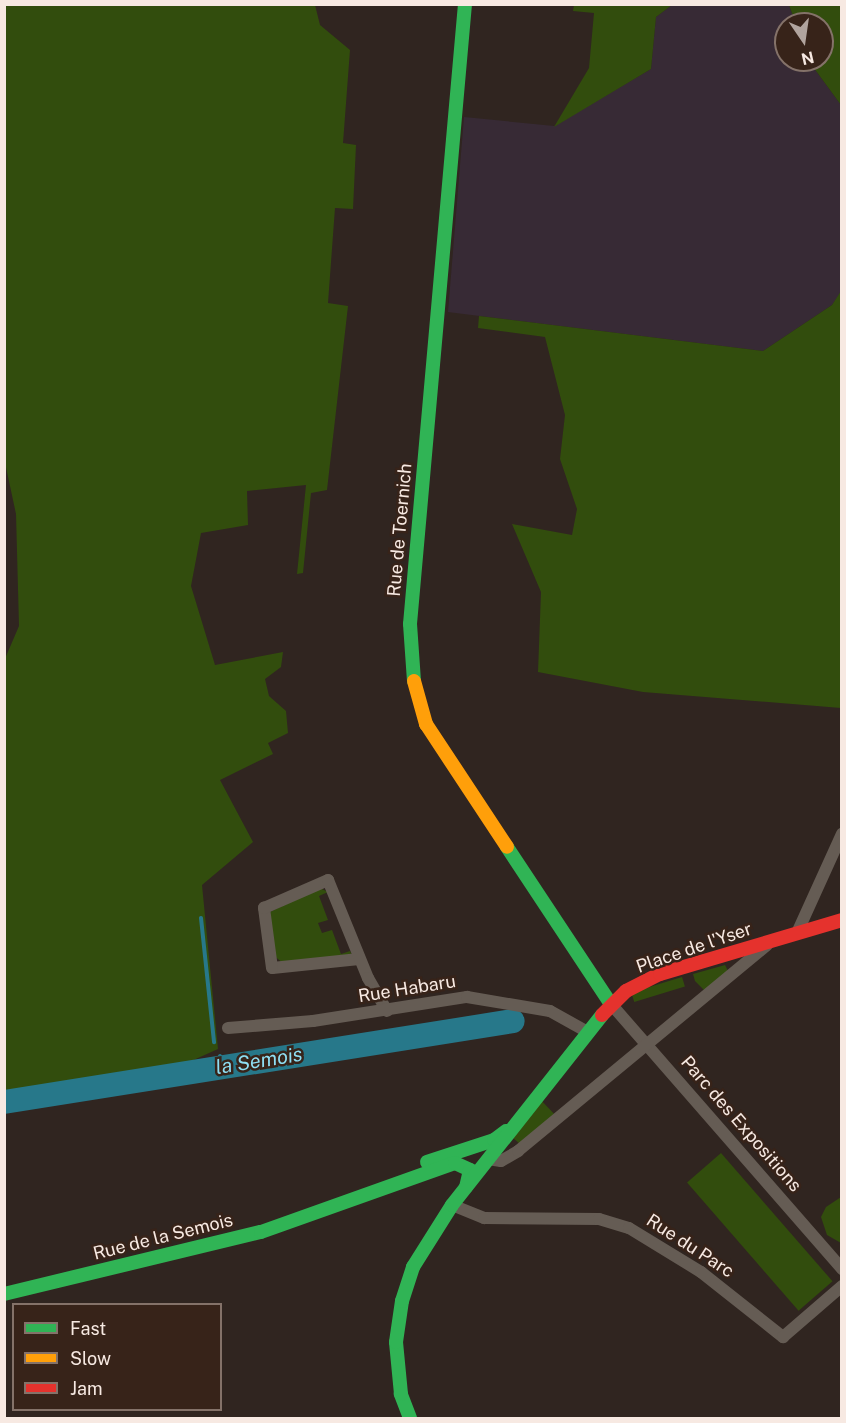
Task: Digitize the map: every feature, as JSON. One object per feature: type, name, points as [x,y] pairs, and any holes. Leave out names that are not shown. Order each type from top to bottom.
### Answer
[{"type":"main road","name":"Rue de Toernich","points":[[465,4],[410,624],[413,677],[426,723],[611,1004]]},
{"type":"main road","points":[[772,940],[842,920]]},
{"type":"main road","name":"Place de l'Yser","points":[[489,1157],[586,1031],[611,1004],[660,974],[772,940]]},
{"type":"main road","name":"Rue de la Semois","points":[[327,1209],[441,1156],[494,1140],[514,1126]]},
{"type":"main road","points":[[410,1419],[401,1394],[398,1365],[400,1312],[413,1267],[452,1205],[489,1157],[488,1148],[480,1144]]},
{"type":"main road","name":"Rue de la Semois","points":[[359,1198],[452,1157],[489,1157]]},
{"type":"main road","name":"Rue de la Semois","points":[[4,1294],[261,1232],[455,1163],[470,1170],[465,1188]]},
{"type":"street","points":[[797,933],[842,834]]},
{"type":"street","points":[[359,959],[280,970],[269,963],[264,908],[328,880],[359,959],[387,1011]]},
{"type":"street","name":"Place de l'Yser","points":[[489,1157],[501,1161],[518,1151],[772,940]]},
{"type":"street","name":"Rue Habaru","points":[[228,1028],[387,1011],[477,998],[550,1011],[586,1031]]},
{"type":"street","name":"Parc des Expositions","points":[[611,1004],[842,1269]]},
{"type":"street","name":"Rue du Parc","points":[[452,1205],[484,1218],[599,1219],[629,1228],[701,1272],[783,1337],[842,1286]]},
{"type":"shaded area","points":[[672,5],[789,5],[792,12],[774,12],[774,72],[817,72],[841,105],[842,291],[832,305],[763,351],[448,312],[464,117],[554,126],[651,69],[656,17]]},
{"type":"green space","points":[[5,4],[315,5],[320,25],[350,50],[343,143],[356,145],[353,209],[335,208],[328,303],[348,306],[327,490],[311,493],[303,573],[297,574],[306,485],[247,491],[248,525],[201,533],[191,586],[215,665],[283,652],[281,667],[265,679],[269,696],[286,711],[288,733],[268,743],[273,754],[220,780],[253,842],[202,885],[218,1049],[189,1062],[5,1091],[4,661],[19,626],[16,514],[4,458]]},
{"type":"green space","points":[[574,5],[672,5],[656,17],[651,69],[554,127],[589,68],[594,13],[573,11]]},
{"type":"green space","points":[[789,5],[841,5],[841,105],[817,72],[834,72],[834,12],[792,12]]},
{"type":"green space","points":[[841,291],[841,708],[643,692],[538,672],[541,592],[512,524],[572,535],[577,509],[560,459],[565,415],[545,337],[478,328],[479,316],[763,351],[832,305]]},
{"type":"green space","points":[[320,888],[328,892],[319,896],[328,920],[318,923],[322,933],[332,930],[341,954],[350,951],[352,955],[284,964],[272,954],[270,912]]},
{"type":"green space","points":[[725,965],[728,971],[705,991],[695,981],[693,974]]},
{"type":"green space","points":[[682,977],[685,987],[634,1002],[631,992]]},
{"type":"green space","points":[[540,1099],[556,1116],[521,1145],[512,1137]]},
{"type":"green space","points":[[721,1153],[833,1281],[799,1311],[687,1183]]},
{"type":"green space","points":[[841,1197],[841,1243],[827,1235],[821,1217],[826,1207]]},
{"type":"waterway","points":[[201,918],[214,1042]]},
{"type":"waterway","name":"la Semois","points":[[4,1102],[513,1021]]},
{"type":"waterway","points":[[220,1056],[226,1066]]},
{"type":"traffic: fast","points":[[414,681],[410,624],[465,4]]},
{"type":"traffic: fast","points":[[507,847],[611,1004]]},
{"type":"traffic: fast","points":[[410,1418],[401,1394],[396,1342],[402,1301],[413,1267],[452,1205],[602,1015]]},
{"type":"traffic: fast","points":[[427,1162],[494,1140],[506,1131]]},
{"type":"traffic: fast","points":[[4,1294],[261,1232],[455,1163],[470,1170],[466,1187]]},
{"type":"traffic: slow","points":[[414,681],[426,724],[507,847]]},
{"type":"traffic: jam","points":[[602,1015],[626,991],[660,974],[842,920]]}]
